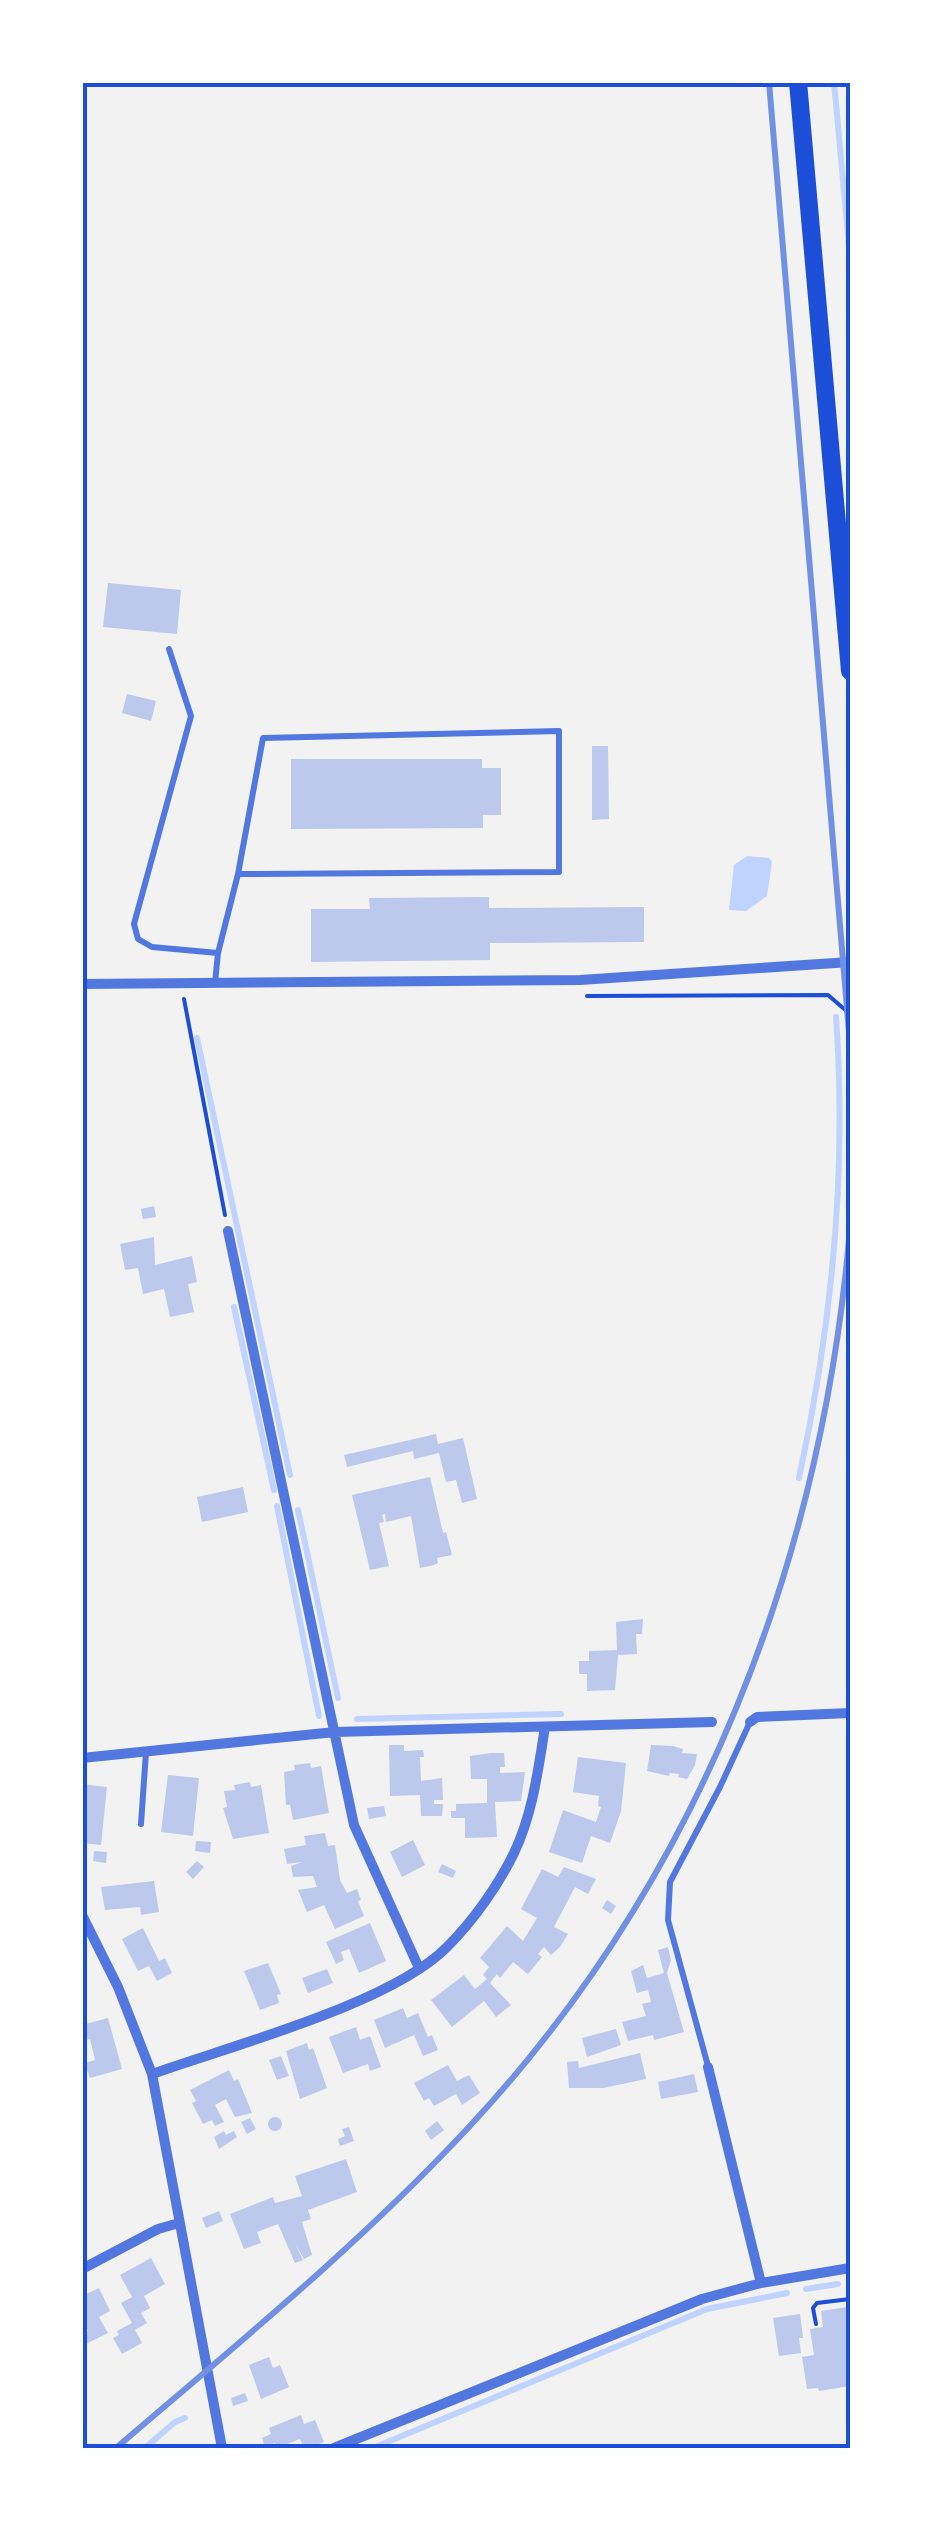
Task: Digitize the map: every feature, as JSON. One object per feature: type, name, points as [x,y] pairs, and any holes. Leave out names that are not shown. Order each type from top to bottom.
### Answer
[{"type":"main road","points":[[798,82],[850,671]]},
{"type":"street","points":[[82,984],[580,980],[850,962]]},
{"type":"street","points":[[228,1231],[354,1825],[418,1968]]},
{"type":"street","points":[[750,1722],[757,1717],[850,1713]]},
{"type":"street","points":[[82,1758],[336,1732],[712,1722]]},
{"type":"street","points":[[152,2074],[392,1985],[446,1949],[484,1903],[514,1853],[534,1795],[545,1726]]},
{"type":"street","points":[[82,1915],[118,1987],[152,2074],[222,2448]]},
{"type":"street","points":[[708,2067],[761,2283]]},
{"type":"street","points":[[82,2269],[158,2229],[179,2223]]},
{"type":"street","points":[[334,2448],[702,2298],[850,2268]]},
{"type":"lane","points":[[169,649],[190,716],[134,924],[138,938],[152,947],[218,952]]},
{"type":"lane","points":[[215,984],[218,952],[238,874],[264,738],[559,732],[559,872],[238,874]]},
{"type":"lane","points":[[708,2067],[668,1920],[670,1882],[750,1722]]},
{"type":"lane","points":[[140,1824],[146,1752]]},
{"type":"path","points":[[181,984],[228,1231]]},
{"type":"path","points":[[816,2324],[813,2308],[818,2303],[850,2299]]},
{"type":"water","points":[[747,856],[769,858],[772,862],[767,896],[746,911],[729,910],[734,865]]},
{"type":"building","points":[[108,583],[181,590],[177,634],[103,627]]},
{"type":"building","points":[[127,694],[156,701],[151,721],[122,713]]},
{"type":"building","points":[[592,746],[608,746],[609,819],[592,820]]},
{"type":"building","points":[[291,759],[482,759],[482,768],[501,768],[501,815],[483,815],[483,828],[291,829]]},
{"type":"building","points":[[489,897],[489,908],[644,907],[644,942],[490,943],[490,960],[311,962],[311,909],[370,909],[369,898]]},
{"type":"building","points":[[154,1206],[156,1217],[143,1219],[141,1209]]},
{"type":"building","points":[[154,1237],[155,1265],[192,1256],[197,1282],[188,1284],[194,1312],[170,1317],[164,1289],[143,1294],[138,1268],[125,1270],[120,1244]]},
{"type":"building","points":[[436,1434],[438,1444],[463,1438],[477,1499],[462,1503],[456,1480],[446,1482],[439,1453],[414,1459],[413,1451],[347,1467],[344,1455]]},
{"type":"building","points":[[430,1477],[452,1555],[420,1568],[411,1516],[386,1522],[385,1514],[384,1522],[379,1523],[389,1566],[370,1570],[352,1495]]},
{"type":"building","points":[[243,1487],[248,1512],[202,1522],[197,1497]]},
{"type":"building","points":[[643,1619],[642,1634],[636,1634],[637,1654],[618,1655],[615,1690],[587,1691],[587,1674],[579,1674],[579,1661],[589,1661],[589,1651],[617,1650],[616,1622]]},
{"type":"building","points":[[389,1745],[404,1745],[404,1751],[423,1750],[421,1781],[442,1778],[443,1800],[434,1800],[434,1804],[443,1804],[442,1816],[421,1816],[420,1795],[390,1796]]},
{"type":"building","points":[[651,1745],[673,1746],[683,1749],[682,1753],[697,1754],[687,1779],[678,1777],[679,1774],[647,1771]]},
{"type":"building","points":[[504,1753],[505,1767],[500,1767],[500,1773],[525,1772],[521,1801],[495,1802],[497,1837],[465,1838],[465,1818],[451,1818],[451,1811],[456,1811],[456,1804],[487,1803],[487,1779],[471,1779],[470,1756]]},
{"type":"building","points":[[578,1757],[626,1763],[621,1811],[610,1843],[591,1836],[582,1863],[549,1852],[563,1810],[596,1822],[601,1807],[599,1796],[573,1792]]},
{"type":"building","points":[[310,1763],[311,1768],[321,1766],[329,1813],[293,1820],[290,1805],[286,1805],[284,1772],[295,1770],[294,1765]]},
{"type":"building","points":[[168,1775],[199,1778],[193,1836],[161,1832]]},
{"type":"building","points":[[250,1782],[251,1787],[261,1785],[269,1833],[233,1839],[223,1808],[227,1807],[224,1791]]},
{"type":"building","points":[[82,1784],[107,1787],[101,1845],[82,1843]]},
{"type":"building","points":[[384,1806],[386,1816],[369,1819],[367,1808]]},
{"type":"building","points":[[325,1833],[328,1846],[335,1845],[340,1880],[347,1893],[357,1889],[364,1916],[335,1929],[324,1905],[307,1912],[298,1890],[317,1887],[313,1876],[293,1877],[291,1866],[302,1862],[287,1864],[284,1849],[306,1845],[304,1836]]},
{"type":"building","points":[[413,1840],[425,1865],[402,1877],[390,1852]]},
{"type":"building","points":[[196,1841],[211,1842],[210,1853],[195,1851]]},
{"type":"building","points":[[94,1851],[107,1852],[106,1863],[93,1861]]},
{"type":"building","points":[[197,1861],[204,1867],[193,1879],[186,1872]]},
{"type":"building","points":[[442,1864],[456,1871],[453,1878],[438,1872]]},
{"type":"building","points":[[564,1867],[596,1879],[588,1894],[575,1887],[554,1927],[568,1934],[560,1947],[551,1955],[544,1947],[538,1954],[542,1957],[528,1974],[513,1962],[500,1978],[497,1974],[490,1983],[511,2005],[496,2017],[484,2001],[452,2027],[431,2000],[464,1975],[475,1989],[487,1979],[483,1975],[489,1967],[480,1958],[507,1926],[523,1941],[537,1918],[521,1909],[542,1869],[558,1877]]},
{"type":"building","points":[[154,1881],[159,1912],[141,1915],[140,1907],[105,1910],[101,1887]]},
{"type":"building","points":[[607,1900],[616,1906],[611,1914],[602,1908]]},
{"type":"building","points":[[370,1923],[386,1961],[359,1973],[349,1949],[341,1952],[344,1960],[336,1964],[326,1942]]},
{"type":"building","points":[[143,1928],[159,1961],[165,1958],[172,1973],[157,1981],[149,1966],[138,1971],[122,1939]]},
{"type":"building","points":[[668,1947],[671,1960],[667,1973],[684,2032],[654,2040],[653,2035],[628,2041],[622,2022],[646,2016],[642,2004],[651,2002],[648,1990],[637,1993],[631,1971],[643,1965],[647,1978],[664,1973],[658,1950]]},
{"type":"building","points":[[268,1963],[281,1994],[277,1995],[279,2003],[260,2010],[244,1971]]},
{"type":"building","points":[[327,1969],[333,1983],[308,1993],[302,1978]]},
{"type":"building","points":[[403,2008],[407,2018],[418,2013],[438,2050],[423,2056],[414,2035],[385,2048],[374,2020]]},
{"type":"building","points":[[108,2018],[122,2069],[90,2078],[85,2063],[95,2060],[90,2039],[82,2041],[82,2025]]},
{"type":"building","points":[[356,2027],[360,2040],[370,2036],[381,2067],[370,2071],[368,2064],[343,2073],[329,2037]]},
{"type":"building","points":[[616,2029],[621,2045],[587,2057],[582,2038]]},
{"type":"building","points":[[307,2043],[309,2050],[313,2048],[327,2088],[300,2099],[286,2051]]},
{"type":"building","points":[[640,2053],[646,2079],[603,2088],[569,2088],[567,2062],[578,2061],[579,2068]]},
{"type":"building","points":[[281,2056],[289,2076],[277,2080],[269,2060]]},
{"type":"building","points":[[448,2065],[457,2081],[469,2075],[480,2093],[462,2105],[456,2094],[434,2106],[429,2098],[424,2101],[414,2083]]},
{"type":"building","points":[[229,2070],[234,2081],[238,2079],[252,2113],[235,2117],[226,2099],[215,2105],[224,2122],[215,2126],[212,2120],[203,2124],[190,2090]]},
{"type":"building","points":[[694,2074],[698,2092],[661,2099],[658,2082]]},
{"type":"building","points":[[275,2117],[282,2124],[275,2131],[268,2124]]},
{"type":"building","points":[[250,2118],[256,2129],[247,2134],[241,2122]]},
{"type":"building","points":[[437,2121],[444,2130],[431,2140],[425,2131]]},
{"type":"building","points":[[349,2127],[354,2141],[340,2146],[338,2139],[345,2136],[342,2129]]},
{"type":"building","points":[[224,2131],[226,2135],[234,2131],[237,2137],[219,2149],[214,2137]]},
{"type":"building","points":[[346,2159],[357,2192],[308,2210],[311,2219],[302,2222],[312,2255],[304,2259],[296,2245],[303,2260],[295,2263],[278,2224],[257,2232],[261,2243],[244,2249],[230,2214],[273,2197],[275,2203],[302,2196],[295,2176]]},
{"type":"building","points":[[219,2211],[223,2221],[206,2228],[202,2218]]},
{"type":"building","points":[[151,2258],[165,2284],[144,2296],[150,2308],[141,2313],[147,2323],[135,2330],[142,2343],[122,2354],[113,2338],[119,2335],[117,2331],[132,2323],[121,2303],[132,2297],[120,2275]]},
{"type":"building","points":[[99,2288],[110,2311],[99,2317],[108,2333],[82,2346],[82,2334],[88,2331],[82,2321],[82,2296]]},
{"type":"building","points":[[847,2307],[850,2386],[807,2389],[802,2357],[814,2355],[810,2329],[823,2327],[821,2311]]},
{"type":"building","points":[[800,2314],[801,2353],[779,2356],[773,2318]]},
{"type":"building","points":[[269,2357],[273,2368],[280,2365],[289,2387],[261,2399],[249,2365]]},
{"type":"building","points":[[245,2393],[248,2401],[233,2406],[231,2398]]},
{"type":"building","points":[[301,2415],[304,2424],[315,2420],[324,2442],[304,2448],[300,2439],[277,2448],[275,2443],[265,2447],[262,2438],[271,2434],[269,2428]]},
{"type":"waterway","points":[[834,82],[850,257]]},
{"type":"waterway","points":[[799,1478],[820,1364],[834,1248],[840,1133],[836,1017]]},
{"type":"waterway","points":[[197,1038],[290,1475]]},
{"type":"waterway","points":[[234,1307],[274,1490]]},
{"type":"waterway","points":[[277,1506],[319,1716]]},
{"type":"waterway","points":[[298,1510],[338,1698]]},
{"type":"waterway","points":[[357,1719],[561,1714]]},
{"type":"waterway","points":[[806,2289],[838,2284]]},
{"type":"waterway","points":[[373,2448],[707,2309],[787,2293]]},
{"type":"waterway","points":[[145,2448],[185,2418]]},
{"type":"railway","points":[[769,82],[850,1044]]},
{"type":"railway","points":[[116,2448],[296,2293],[427,2171],[550,2032],[621,1930],[683,1823],[735,1711],[778,1594],[811,1475],[835,1352],[850,1228]]}]
